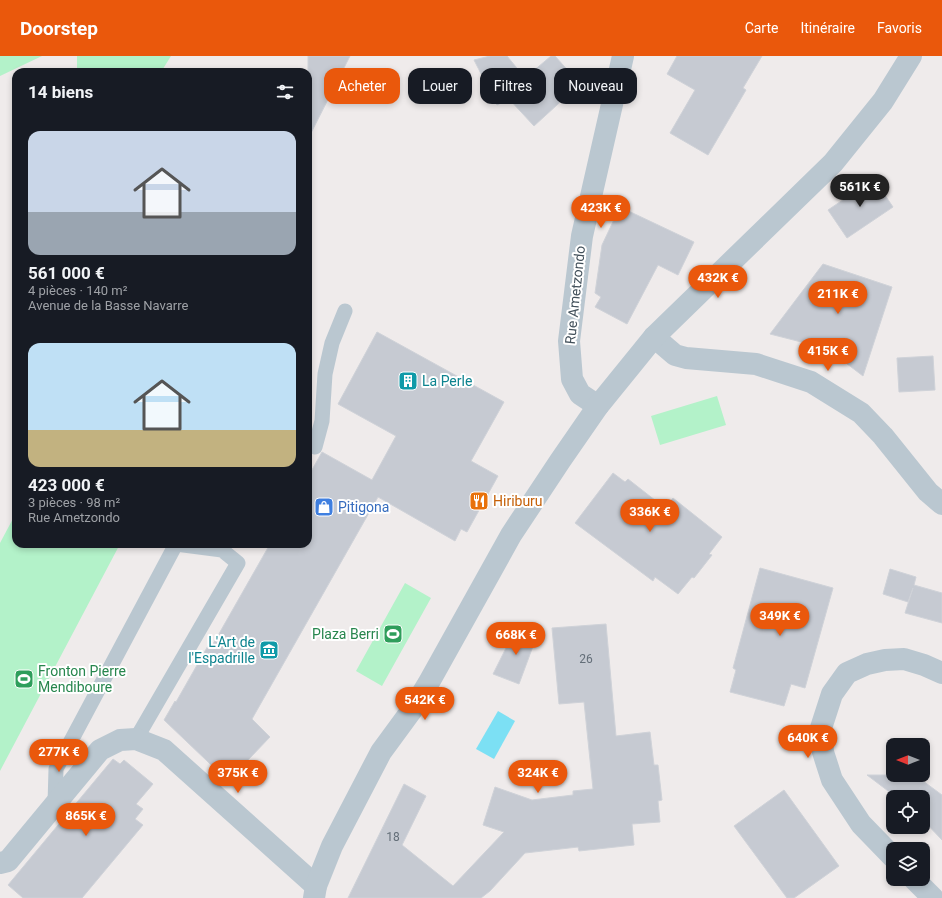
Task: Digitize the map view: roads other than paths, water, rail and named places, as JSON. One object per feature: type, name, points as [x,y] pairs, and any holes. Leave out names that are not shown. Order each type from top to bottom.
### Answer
[{"type":"street","name":"Rue Ametzondo","points":[[598,406],[580,394],[572,379],[569,341],[582,236],[623,56]]},
{"type":"street","points":[[0,863],[8,860],[100,750],[120,740],[136,739],[164,750],[315,892],[332,846],[381,752],[414,707],[428,684],[511,535],[598,406],[654,337],[833,163],[882,101],[911,56]]},
{"type":"street","points":[[654,337],[675,355],[686,358],[756,364],[811,382],[861,413],[928,492],[942,504]]},
{"type":"street","points":[[886,850],[861,824],[832,780],[823,752],[821,728],[832,694],[847,673],[867,664],[885,660],[904,660],[924,665],[942,673]]},
{"type":"street","points":[[921,886],[933,898]]},
{"type":"lane","points":[[315,447],[322,421],[326,374],[332,343],[345,311]]},
{"type":"lane","points":[[55,804],[56,769],[174,548]]},
{"type":"lane","points":[[136,739],[238,563],[222,550],[207,548]]},
{"type":"water","points":[[498,711],[515,721],[494,759],[476,749]]},
{"type":"place","name":"La Perle","points":[[408,381]]},
{"type":"place","name":"Hiriburu","points":[[479,501]]},
{"type":"place","name":"Pitigona","points":[[324,507]]},
{"type":"place","name":"Plaza Berri","points":[[393,634]]},
{"type":"place","name":"L'Art de l'Espadrille","points":[[269,650]]},
{"type":"place","name":"Fronton Pierre Mendiboure","points":[[24,679]]}]
